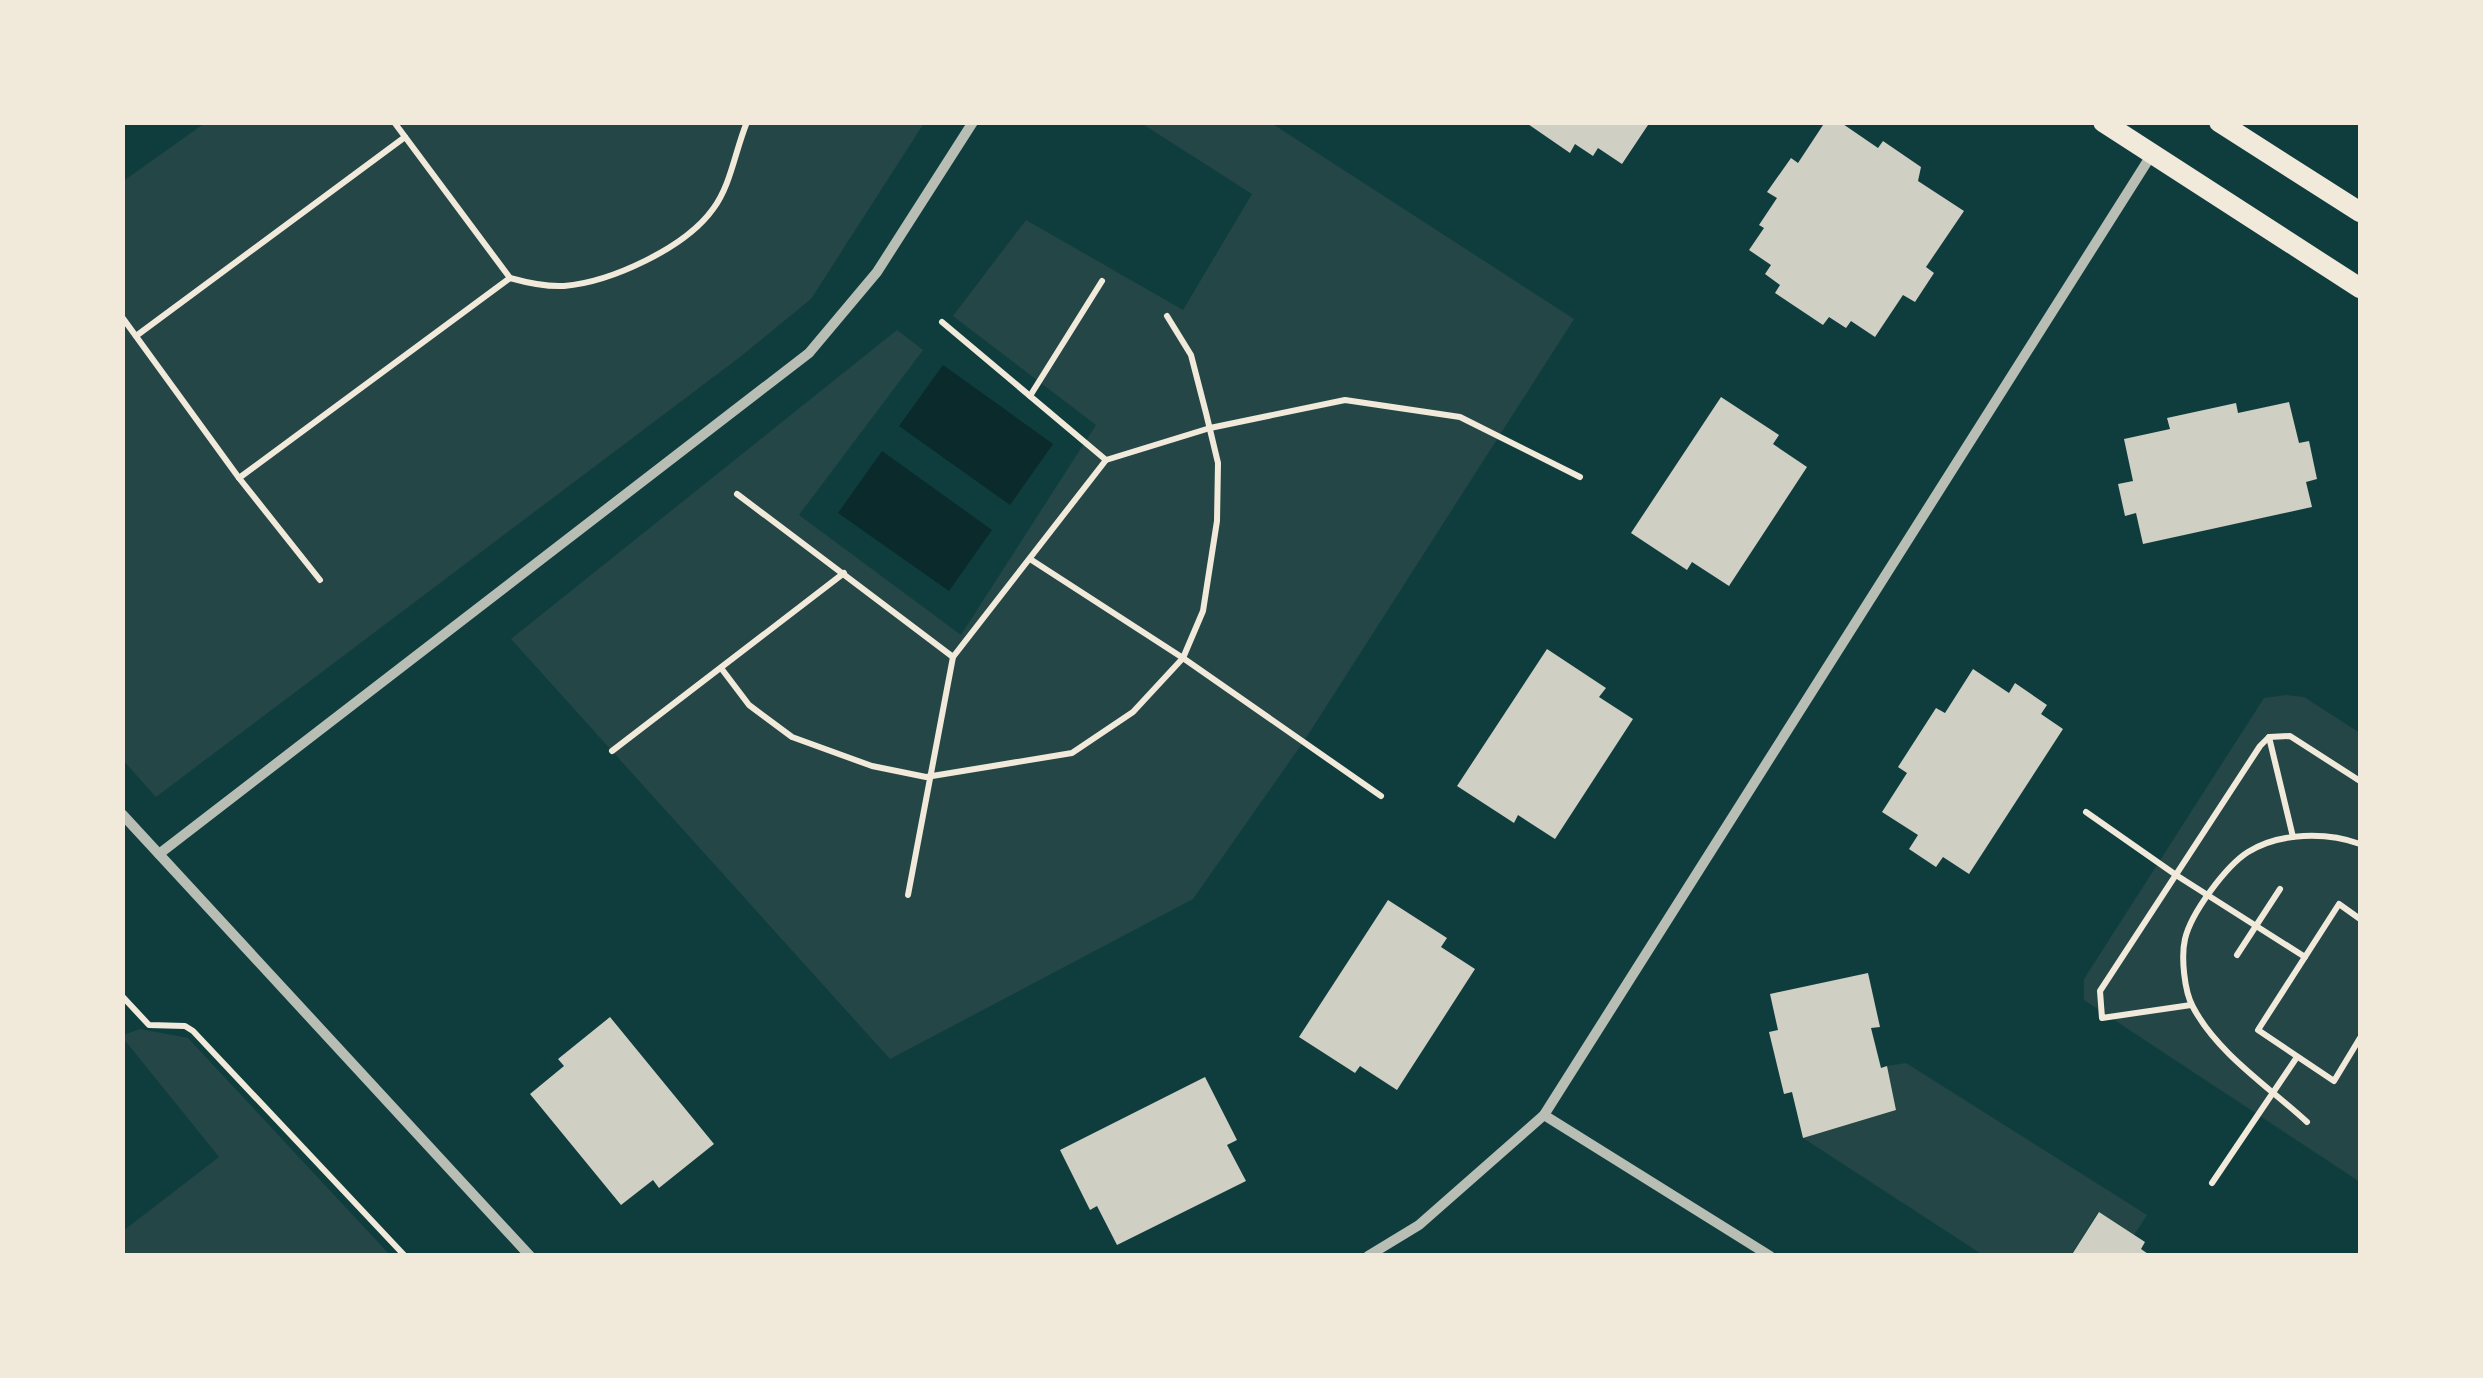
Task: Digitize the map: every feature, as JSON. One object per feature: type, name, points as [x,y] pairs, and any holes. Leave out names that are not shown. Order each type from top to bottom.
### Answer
[{"type":"main road","points":[[2103,122],[2360,288]]},
{"type":"main road","points":[[2219,122],[2360,212]]},
{"type":"street","points":[[159,854],[808,353],[877,272],[973,122]]},
{"type":"street","points":[[1368,1256],[1419,1226],[1544,1114],[2152,154]]},
{"type":"street","points":[[122,814],[530,1256]]},
{"type":"street","points":[[1544,1114],[1770,1256]]},
{"type":"path","points":[[394,122],[510,278],[534,285],[565,286],[599,278],[665,250],[694,231],[725,190],[747,122]]},
{"type":"path","points":[[136,336],[405,137]]},
{"type":"path","points":[[239,478],[510,278]]},
{"type":"path","points":[[1030,396],[1102,281]]},
{"type":"path","points":[[122,316],[239,478],[320,580]]},
{"type":"path","points":[[721,668],[749,705],[792,738],[872,766],[930,777],[1072,753],[1133,712],[1183,658],[1203,611],[1217,521],[1218,463],[1210,428],[1192,355],[1167,316]]},
{"type":"path","points":[[942,322],[1106,460]]},
{"type":"path","points":[[908,895],[953,657],[1106,460],[1210,428],[1345,400],[1460,417],[1580,476]]},
{"type":"path","points":[[737,494],[953,657]]},
{"type":"path","points":[[1030,558],[1183,658],[1381,796]]},
{"type":"path","points":[[612,751],[844,574]]},
{"type":"path","points":[[2268,737],[2290,736],[2360,781]]},
{"type":"path","points":[[2268,737],[2293,837]]},
{"type":"path","points":[[2191,1005],[2102,1018],[2100,991],[2268,737]]},
{"type":"path","points":[[2086,812],[2305,957]]},
{"type":"path","points":[[2306,1122],[2218,1042],[2191,1005],[2185,938],[2217,880],[2250,851],[2293,837],[2326,836],[2360,844]]},
{"type":"path","points":[[2237,956],[2280,890]]},
{"type":"path","points":[[2360,918],[2339,904],[2258,1030],[2334,1081],[2360,1038]]},
{"type":"path","points":[[122,996],[148,1025],[185,1026],[208,1044],[405,1256]]},
{"type":"path","points":[[2212,1183],[2297,1058]]},
{"type":"shaded area","points":[[205,123],[924,123],[811,299],[740,357],[156,797],[123,760],[122,182]]},
{"type":"shaded area","points":[[1141,123],[1271,123],[1574,319],[1304,741],[1193,899],[890,1059],[511,639],[897,330],[923,350],[799,515],[961,635],[1096,425],[953,316],[1026,220],[1183,310],[1252,194]]},
{"type":"shaded area","points":[[943,365],[1053,444],[1010,505],[899,426]]},
{"type":"shaded area","points":[[882,451],[992,530],[949,591],[838,513]]},
{"type":"shaded area","points":[[2304,697],[2360,733],[2360,1182],[2084,1000],[2084,979],[2264,698]]},
{"type":"shaded area","points":[[140,1029],[188,1038],[390,1255],[123,1255],[123,1231],[219,1157],[123,1038]]},
{"type":"shaded area","points":[[1906,1063],[2147,1215],[2134,1235],[2098,1212],[2071,1255],[1983,1255],[1803,1138],[1896,1110],[1887,1066]]},
{"type":"building","points":[[1525,122],[1650,122],[1622,164],[1598,148],[1593,156],[1575,144],[1570,153]]},
{"type":"building","points":[[1825,122],[1840,122],[1878,148],[1883,141],[1921,167],[1918,181],[1964,211],[1926,267],[1934,273],[1915,302],[1903,295],[1875,337],[1851,321],[1846,328],[1829,317],[1823,325],[1775,293],[1780,285],[1765,274],[1771,265],[1749,250],[1764,228],[1759,225],[1777,198],[1767,192],[1791,158],[1798,163]]},
{"type":"building","points":[[1721,397],[1779,435],[1773,444],[1807,467],[1729,586],[1692,562],[1687,570],[1631,533]]},
{"type":"building","points":[[2289,402],[2299,443],[2309,441],[2317,479],[2306,482],[2312,507],[2143,544],[2136,513],[2125,516],[2118,484],[2133,481],[2124,439],[2170,429],[2167,418],[2236,403],[2238,413]]},
{"type":"building","points":[[1547,649],[1606,688],[1599,697],[1633,719],[1555,839],[1518,815],[1514,823],[1457,786]]},
{"type":"building","points":[[1973,669],[2009,693],[2015,683],[2047,705],[2041,714],[2063,729],[1969,874],[1943,857],[1936,867],[1909,849],[1918,835],[1882,812],[1907,773],[1898,767],[1936,708],[1945,713]]},
{"type":"building","points":[[1388,900],[1447,938],[1441,947],[1475,969],[1397,1090],[1360,1066],[1355,1073],[1299,1037]]},
{"type":"building","points":[[1868,973],[1880,1027],[1871,1028],[1881,1068],[1887,1066],[1896,1110],[1803,1138],[1792,1092],[1784,1094],[1769,1032],[1778,1030],[1770,994]]},
{"type":"building","points":[[610,1017],[714,1144],[659,1188],[653,1180],[621,1205],[530,1094],[564,1066],[558,1059]]},
{"type":"building","points":[[1205,1077],[1237,1140],[1227,1145],[1246,1181],[1117,1245],[1097,1206],[1090,1210],[1060,1150]]},
{"type":"building","points":[[2099,1212],[2145,1242],[2141,1249],[2151,1256],[2071,1256]]}]
